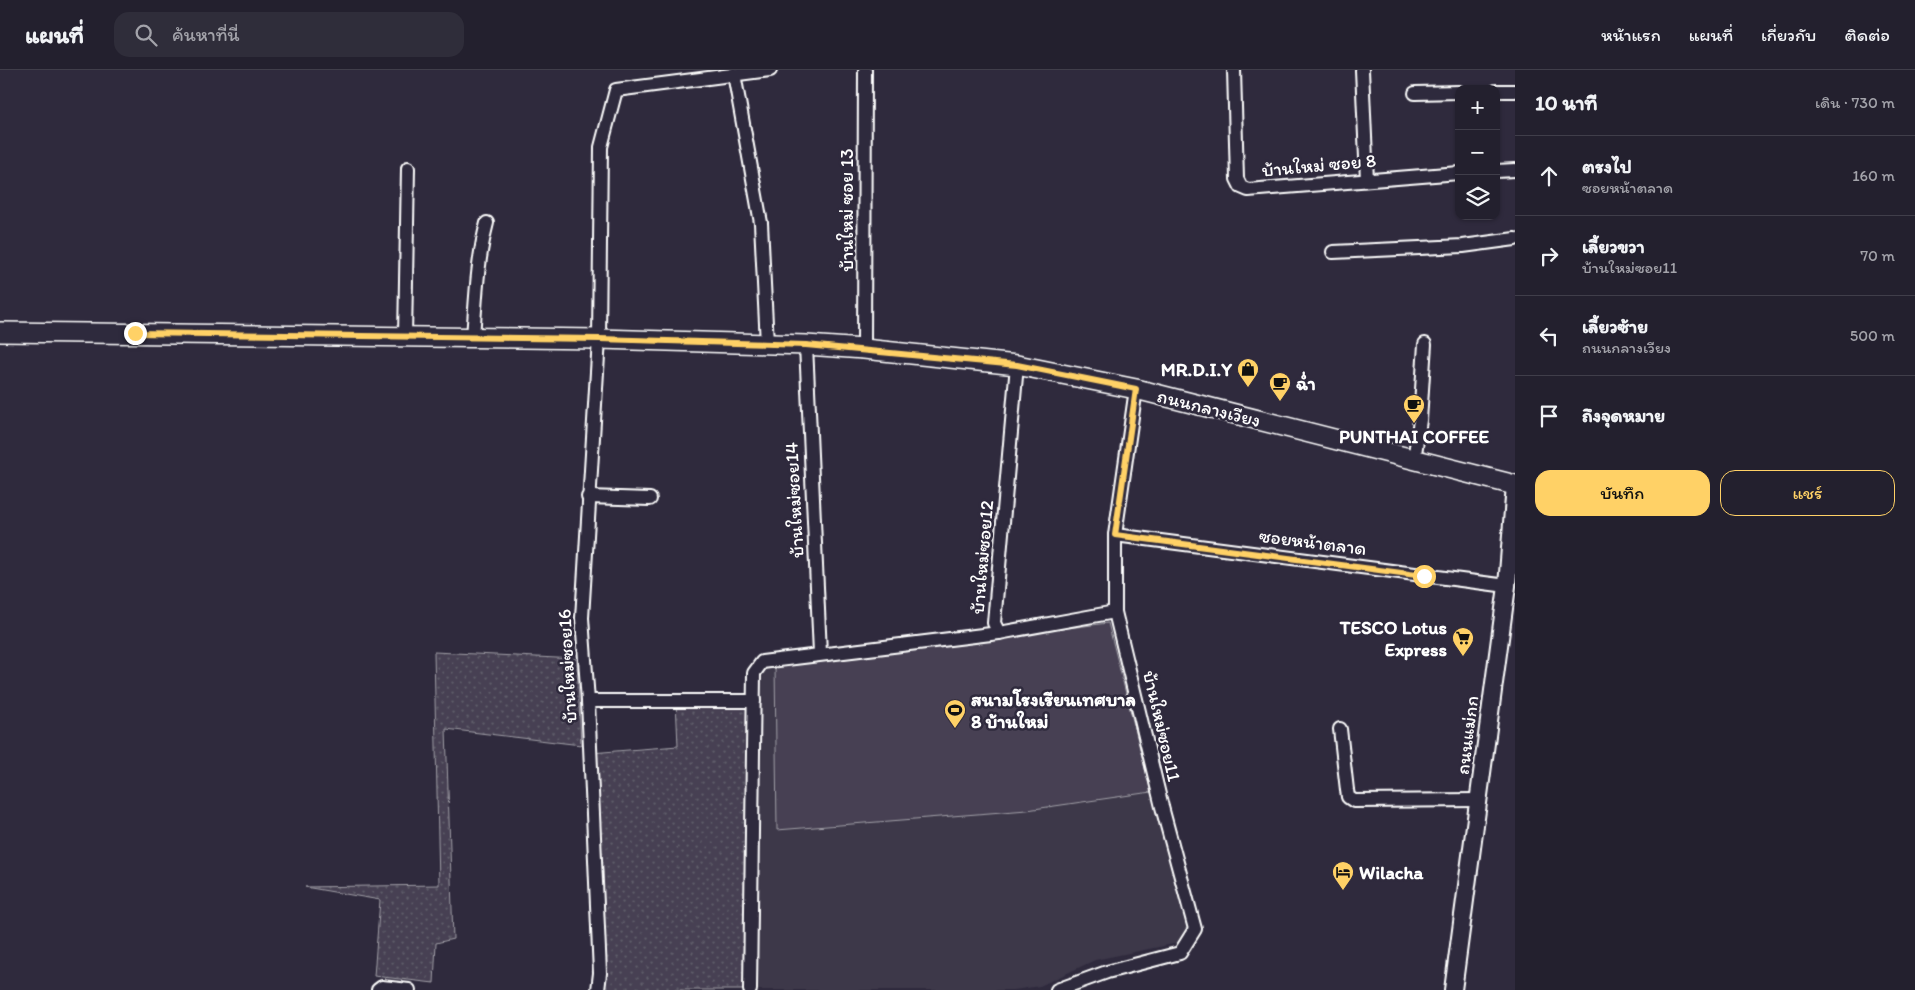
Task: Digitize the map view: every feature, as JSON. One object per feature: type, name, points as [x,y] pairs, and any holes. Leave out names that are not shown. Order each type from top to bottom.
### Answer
[{"type":"main road","name":"ถนนกลางเวียง","points":[[0,332],[599,339],[806,345],[864,349],[1017,365],[1136,389],[1515,485]]},
{"type":"street","points":[[768,344],[761,223],[734,74],[770,70]]},
{"type":"street","name":"บ้านใหม่ ซอย 13","points":[[864,349],[865,70]]},
{"type":"street","name":"บ้านใหม่ ซอย 8","points":[[1234,70],[1237,180],[1241,187],[1248,190],[1455,173]]},
{"type":"street","points":[[1362,70],[1367,180]]},
{"type":"street","name":"บ้านใหม่ซอย16","points":[[598,990],[600,974],[588,701],[582,618],[599,339],[602,148],[616,90],[734,74]]},
{"type":"street","points":[[1500,91],[1515,91]]},
{"type":"street","points":[[1415,94],[1455,92]]},
{"type":"street","points":[[405,337],[408,168]]},
{"type":"street","points":[[1500,171],[1515,170]]},
{"type":"street","points":[[474,338],[478,264],[487,223]]},
{"type":"street","points":[[1333,252],[1463,246],[1515,239]]},
{"type":"street","points":[[1414,460],[1420,420],[1425,344]]},
{"type":"street","name":"บ้านใหม่ซอย14","points":[[806,345],[820,654]]},
{"type":"street","name":"บ้านใหม่ซอย12","points":[[1017,365],[994,623],[999,633],[1115,612]]},
{"type":"street","name":"บ้านใหม่ซอย11","points":[[1057,990],[1071,984],[1180,953],[1195,929],[1162,807],[1115,612],[1115,535],[1136,389]]},
{"type":"street","name":"ถนนแม่กก","points":[[1453,990],[1507,586],[1515,485]]},
{"type":"street","points":[[588,497],[650,499]]},
{"type":"street","name":"ซอยหน้าตลาด","points":[[1115,535],[1507,586]]},
{"type":"street","points":[[750,990],[754,673],[762,662],[999,633]]},
{"type":"street","points":[[588,701],[754,701]]},
{"type":"street","points":[[1340,728],[1346,790],[1348,797],[1354,801],[1479,800]]},
{"type":"street","points":[[378,990],[382,986],[409,990]]},
{"type":"shaded area","points":[[1115,612],[1195,929],[1178,943],[1095,960],[1040,986],[1014,990],[757,990],[762,662]]},
{"type":"shaded area","name":"สนามโรงเรียนเทศบาล 8 บ้านใหม่","points":[[1108,623],[1151,792],[1027,810],[777,830],[775,665]]},
{"type":"shaded area","points":[[434,652],[577,659],[581,745],[446,729],[453,939],[436,943],[434,983],[374,976],[380,900],[305,887],[439,885]]},
{"type":"shaded area","points":[[676,701],[754,701],[750,990],[598,990],[591,753],[678,746]]},
{"type":"place","name":"MR.D.I.Y","points":[[1248,388]]},
{"type":"place","name":"ฉ่ำ","points":[[1280,402]]},
{"type":"place","name":"PUNTHAI COFFEE","points":[[1414,424]]},
{"type":"place","name":"TESCO Lotus Express","points":[[1463,657]]},
{"type":"place","name":"สนามโรงเรียนเทศบาล 8 บ้านใหม่","points":[[955,729]]},
{"type":"place","name":"Wilacha","points":[[1343,891]]},
{"type":"route","points":[[135,333],[599,339],[806,345],[1017,365],[1136,389],[1115,535],[1424,576]]}]
